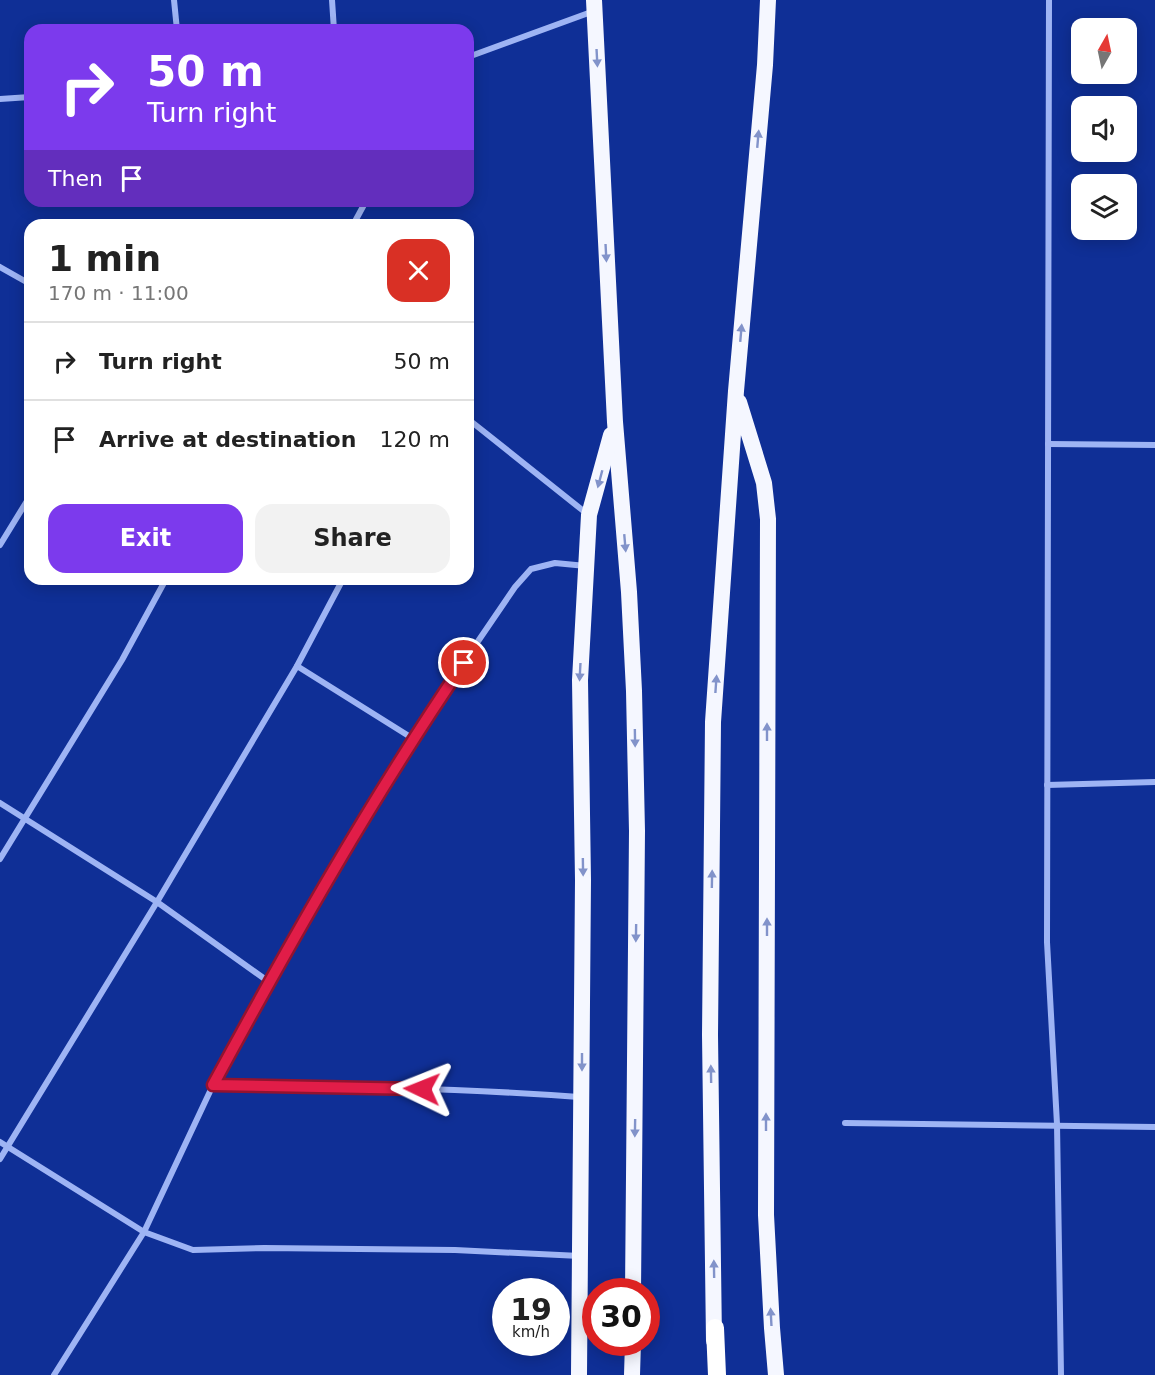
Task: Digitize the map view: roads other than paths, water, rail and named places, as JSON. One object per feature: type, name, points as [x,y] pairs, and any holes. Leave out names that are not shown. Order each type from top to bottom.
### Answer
[{"type":"highway","points":[[715,1375],[710,1035],[713,722],[736,391],[765,65],[768,0]]},
{"type":"highway","points":[[594,5],[615,422],[629,592],[637,831],[633,1278]]},
{"type":"highway","points":[[736,391],[764,483],[768,519],[766,1215],[776,1375]]},
{"type":"highway","points":[[579,1375],[583,880],[580,680],[589,515],[615,422]]},
{"type":"highway","points":[[632,1375],[633,1356]]},
{"type":"street","points":[[174,0],[176,24]]},
{"type":"street","points":[[332,0],[334,24]]},
{"type":"street","points":[[1049,0],[1047,942],[1057,1124],[1061,1375]]},
{"type":"street","points":[[474,55],[594,5]]},
{"type":"street","points":[[0,99],[24,98]]},
{"type":"street","points":[[0,267],[24,281]]},
{"type":"street","points":[[474,424],[589,515]]},
{"type":"street","points":[[1048,444],[1155,445]]},
{"type":"street","points":[[0,545],[24,506]]},
{"type":"street","points":[[54,1375],[144,1232],[213,1085],[269,982],[412,738],[515,587],[531,569],[555,563],[586,566]]},
{"type":"street","points":[[0,860],[122,660],[163,585]]},
{"type":"street","points":[[0,1159],[157,902],[297,666],[340,585]]},
{"type":"street","points":[[297,666],[412,738]]},
{"type":"street","points":[[1047,785],[1155,782]]},
{"type":"street","points":[[0,804],[157,902],[269,982]]},
{"type":"street","points":[[213,1085],[351,1086],[516,1092],[582,1098]]},
{"type":"street","points":[[844,1123],[1155,1127]]},
{"type":"street","points":[[0,1142],[144,1232],[193,1250],[264,1248],[455,1250],[580,1256]]}]
